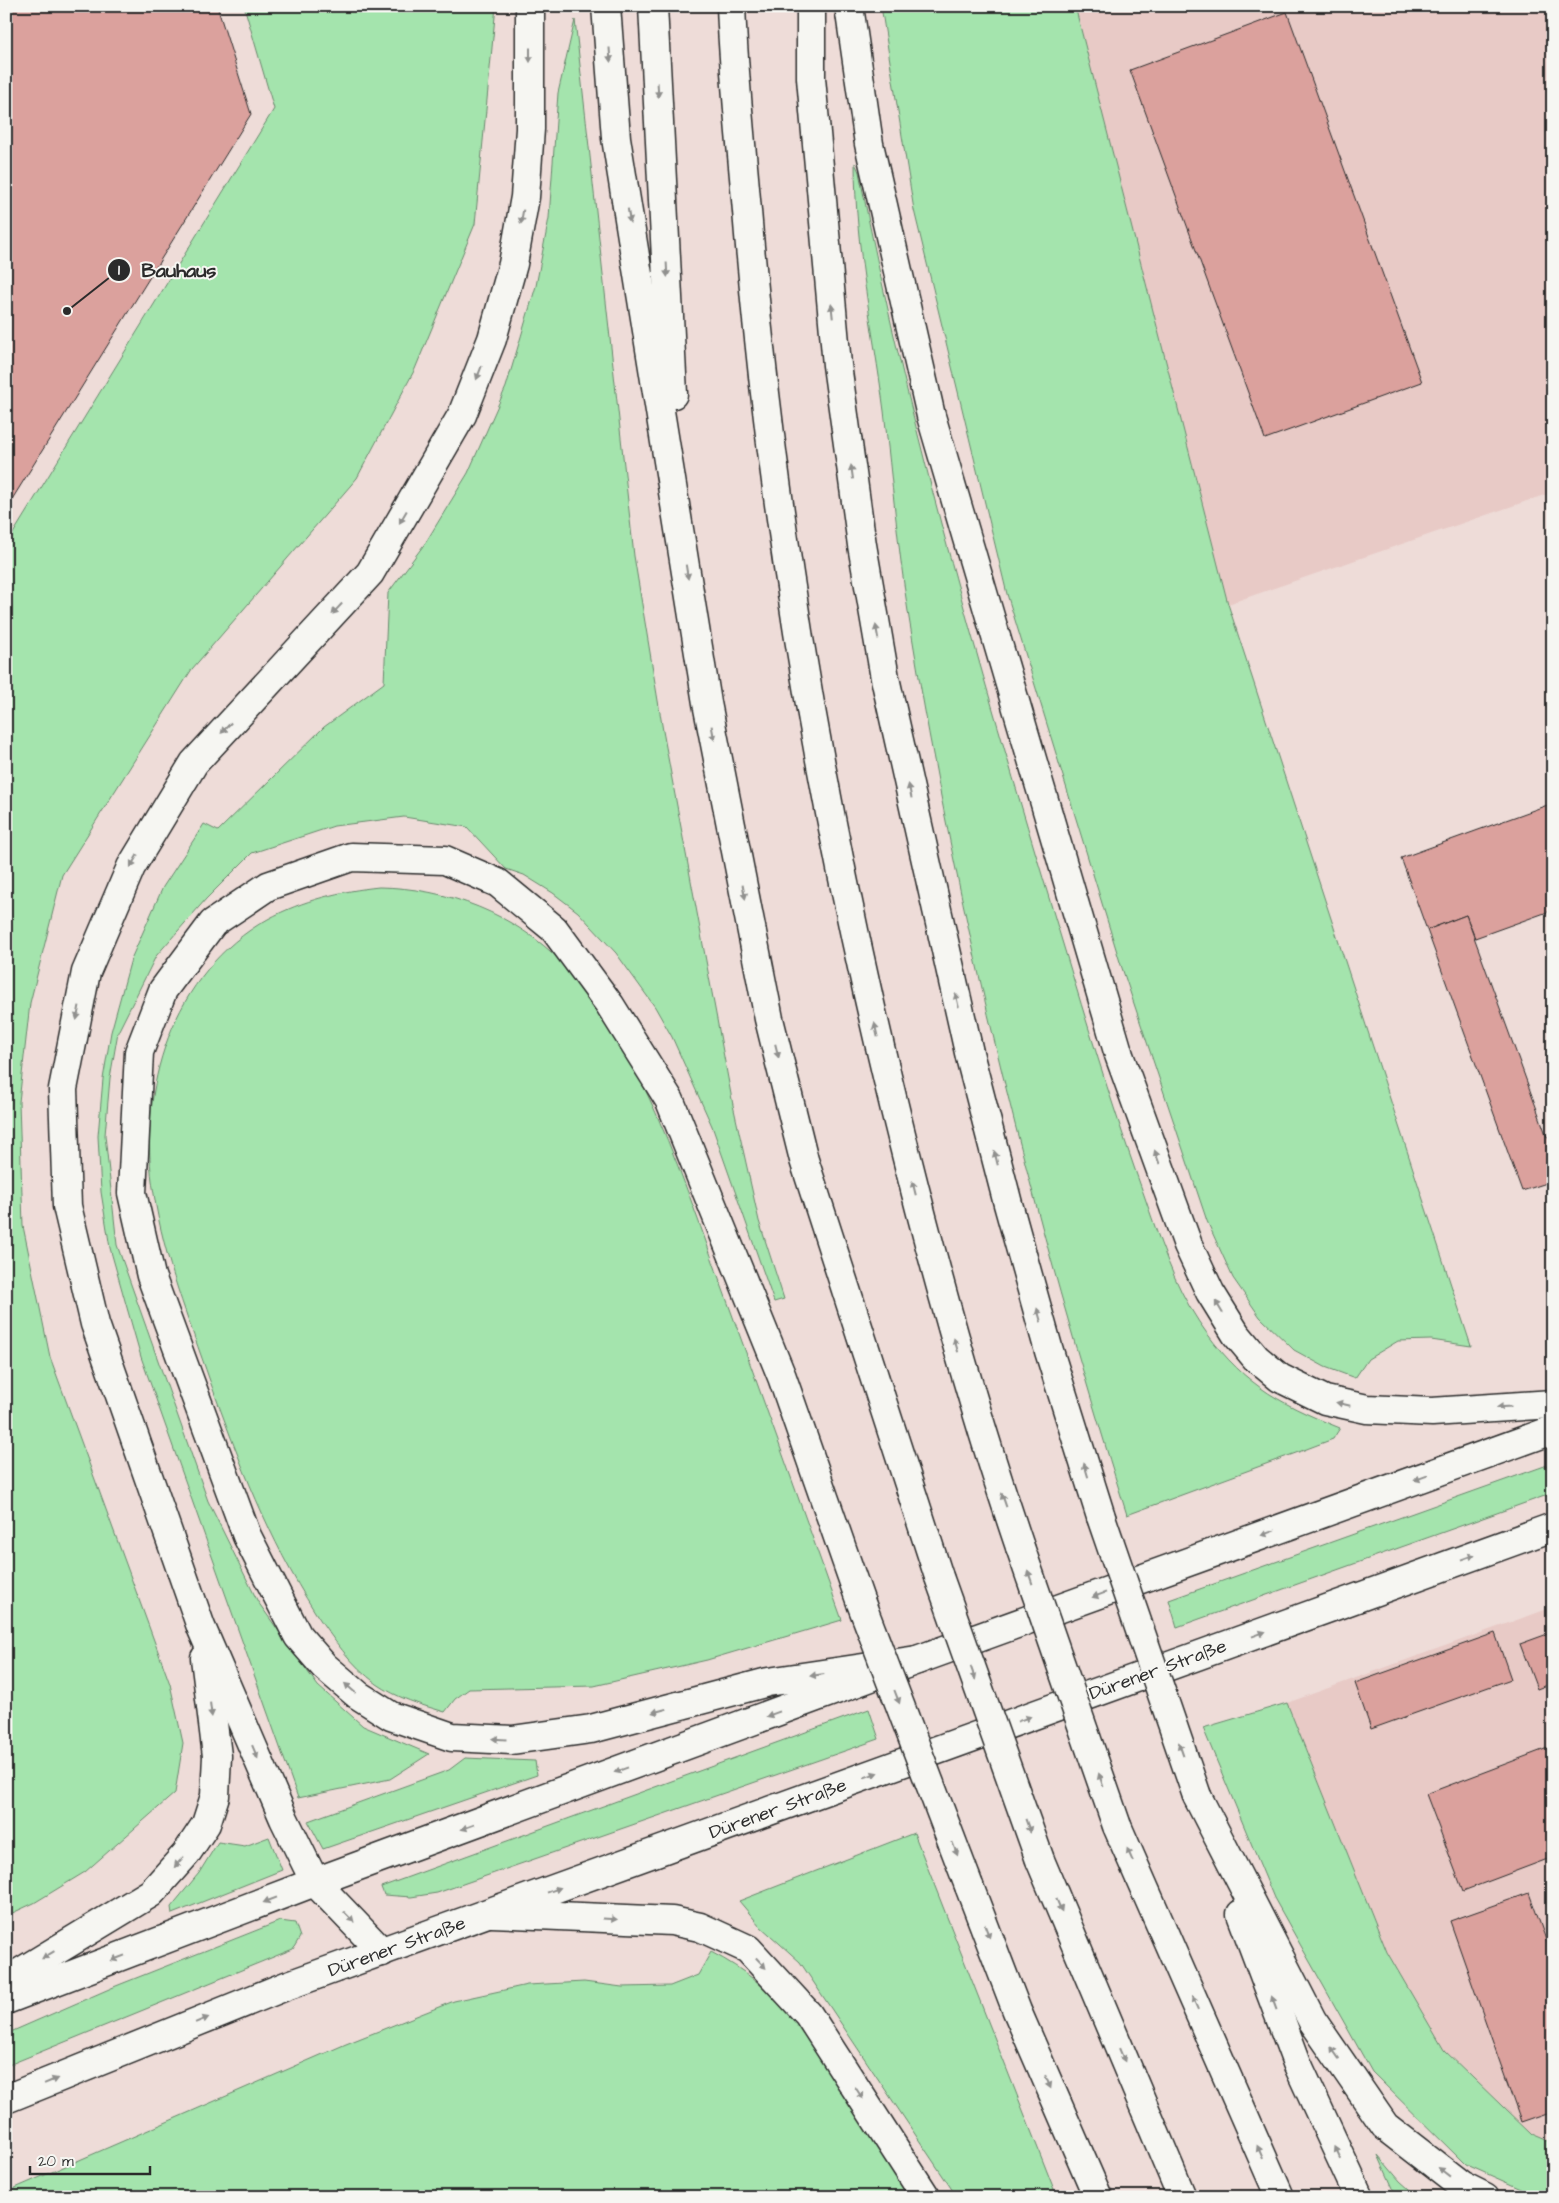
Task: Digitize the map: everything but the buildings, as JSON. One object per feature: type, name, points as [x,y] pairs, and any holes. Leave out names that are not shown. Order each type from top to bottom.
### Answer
[{"type":"main road","points":[[382,1952],[315,1882],[284,1819],[201,1626],[95,1324],[67,1206],[63,1089],[86,972],[131,866],[194,763],[370,573],[462,415],[492,339],[513,264],[525,197],[530,129],[530,6]]},
{"type":"main road","points":[[606,6],[616,138],[707,703],[774,1038],[804,1160],[939,1577],[1040,1860],[1182,2197]]},
{"type":"main road","points":[[653,6],[679,524]]},
{"type":"main road","points":[[731,6],[756,324],[782,535],[806,688],[845,891],[892,1100],[945,1308],[1020,1546],[1117,1826],[1280,2197]]},
{"type":"main road","points":[[811,6],[813,97],[837,365],[862,545],[885,678],[968,1048],[1008,1204],[1049,1351],[1101,1517],[1197,1796],[1297,2063],[1359,2197]]},
{"type":"main road","points":[[849,6],[869,144],[931,416],[1120,1054],[1188,1245],[1210,1292],[1236,1334],[1256,1358],[1280,1378],[1324,1400],[1367,1409],[1432,1412],[1553,1404]]},
{"type":"main road","points":[[917,1660],[768,1682],[591,1729],[512,1740],[452,1737],[391,1716],[358,1695],[324,1666],[298,1636],[247,1536],[151,1276],[132,1193],[139,1052],[163,990],[213,923],[268,886],[351,858],[445,860],[498,883],[554,929],[610,1006],[670,1101],[782,1377],[861,1603],[969,1886],[1017,2011],[1098,2197]]},
{"type":"main road","points":[[6,2000],[315,1882],[917,1660],[1553,1430]]},
{"type":"main road","name":"Dürener Straße","points":[[6,2100],[286,1986],[492,1913],[1553,1527]]},
{"type":"main road","points":[[6,1981],[152,1893],[186,1854],[206,1824],[215,1796],[217,1756],[201,1626]]},
{"type":"main road","points":[[1197,1796],[1312,2020],[1385,2126],[1460,2185],[1486,2197]]},
{"type":"main road","points":[[492,1913],[672,1922],[700,1927],[748,1949],[808,2014],[926,2197]]},
{"type":"shaded area","points":[[1075,6],[1553,6],[1553,492],[1228,604]]},
{"type":"shaded area","points":[[1553,1607],[1553,2144],[1532,2135],[1444,2050],[1387,1952],[1287,1703]]},
{"type":"green space","points":[[244,6],[496,6],[475,224],[415,369],[357,478],[192,669],[62,875],[30,1003],[19,1102],[23,1226],[50,1357],[170,1684],[183,1743],[175,1793],[85,1872],[34,1903],[6,1916],[6,545],[274,109]]},
{"type":"green space","points":[[881,6],[1075,6],[1228,604],[1471,1346],[1431,1340],[1398,1341],[1368,1359],[1355,1378],[1325,1367],[1294,1350],[1260,1317],[1233,1278],[1207,1221],[1120,962],[1007,594],[914,210]]},
{"type":"green space","points":[[575,20],[634,556],[663,731],[733,1105],[759,1221],[784,1299],[774,1302],[712,1126],[672,1037],[655,1007],[616,953],[578,912],[553,893],[524,875],[506,869],[467,827],[404,817],[334,826],[252,853],[206,899],[156,956],[118,1032],[110,1078],[105,1135],[117,1245],[208,1501],[258,1602],[318,1686],[363,1726],[429,1754],[390,1779],[298,1798],[141,1357],[110,1248],[101,1192],[98,1136],[103,1079],[111,1032],[131,959],[163,887],[204,824],[218,831],[324,727],[384,683],[388,593],[426,542],[468,473],[506,387],[536,286],[549,218],[558,93]]},
{"type":"green space","points":[[855,163],[859,172],[903,376],[984,677],[1098,1059],[1161,1244],[1174,1276],[1190,1307],[1199,1322],[1229,1360],[1244,1375],[1277,1399],[1340,1428],[1333,1439],[1127,1515],[1060,1293],[1030,1182],[1001,1070],[951,846],[929,733],[905,592],[884,411],[861,256]]},
{"type":"green space","points":[[379,887],[430,892],[455,899],[478,907],[523,931],[563,963],[583,988],[623,1046],[656,1112],[679,1169],[842,1620],[707,1660],[594,1686],[469,1689],[455,1699],[445,1712],[401,1697],[377,1684],[350,1660],[315,1612],[283,1557],[256,1500],[221,1411],[178,1289],[164,1242],[154,1194],[150,1155],[151,1115],[157,1076],[168,1038],[185,1002],[207,970],[235,942],[281,912],[336,894]]},
{"type":"green space","points":[[1553,1463],[1553,1493],[1177,1627],[1169,1600]]},
{"type":"green space","points":[[1287,1703],[1387,1952],[1444,2050],[1532,2135],[1553,2144],[1553,2197],[1539,2197],[1465,2164],[1372,2072],[1274,1898],[1203,1728]]},
{"type":"green space","points":[[869,1709],[879,1739],[437,1893],[411,1897],[384,1895],[381,1887]]},
{"type":"green space","points":[[465,1758],[535,1761],[537,1775],[323,1849],[308,1821],[449,1770]]},
{"type":"green space","points":[[914,1833],[1057,2197],[957,2197],[800,1962],[760,1926],[739,1901]]},
{"type":"green space","points":[[269,1837],[282,1870],[172,1914],[171,1907],[199,1873],[218,1842],[245,1846]]},
{"type":"green space","points":[[280,1921],[295,1923],[300,1937],[293,1949],[6,2066],[6,2034],[116,1986]]},
{"type":"green space","points":[[711,1952],[735,1966],[755,1981],[790,2014],[819,2053],[912,2197],[6,2197],[6,2192],[346,2044],[454,2001],[527,1985],[584,1982],[622,1987],[670,1986],[698,1975]]},
{"type":"green space","points":[[1378,2155],[1400,2181],[1418,2197],[1397,2197]]},
{"type":"place","name":"Bauhaus","points":[[67,311]]}]
